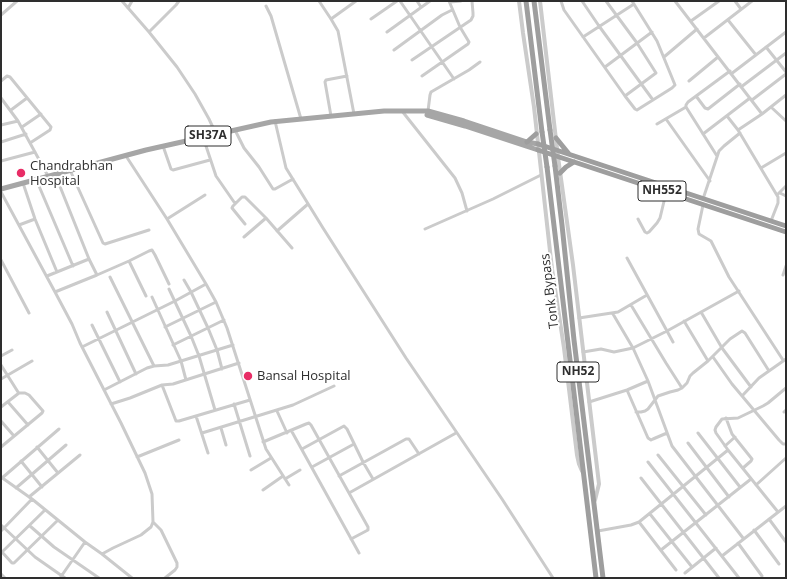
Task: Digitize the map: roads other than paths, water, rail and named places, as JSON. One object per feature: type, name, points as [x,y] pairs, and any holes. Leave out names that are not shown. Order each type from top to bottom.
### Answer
[{"type":"highway","name":"Tonk Bypass","points":[[526,1],[539,133],[547,167],[596,578]]},
{"type":"highway","name":"NH52","points":[[534,1],[562,224],[574,340],[603,578]]},
{"type":"highway","points":[[527,142],[539,133]]},
{"type":"highway","points":[[556,138],[570,155]]},
{"type":"highway","name":"NH552","points":[[538,147],[558,154],[574,162],[666,193],[786,226]]},
{"type":"highway","name":"NH552","points":[[558,154],[570,155],[786,232]]},
{"type":"highway","points":[[560,173],[574,162]]},
{"type":"main road","name":"SH37A","points":[[1,190],[36,179],[164,146],[275,121],[384,111],[428,113],[464,121],[538,147]]},
{"type":"main road","name":"SH37A","points":[[428,113],[538,147]]},
{"type":"street","points":[[8,1],[12,6]]},
{"type":"street","points":[[1,15],[17,1]]},
{"type":"street","points":[[122,1],[177,67],[196,94],[216,134]]},
{"type":"street","points":[[128,8],[132,1]]},
{"type":"street","points":[[149,32],[179,1]]},
{"type":"street","points":[[319,1],[338,31],[354,114]]},
{"type":"street","points":[[331,19],[352,2],[356,1]]},
{"type":"street","points":[[371,19],[399,1],[454,79]]},
{"type":"street","points":[[417,1],[421,7]]},
{"type":"street","points":[[387,32],[430,1]]},
{"type":"street","points":[[422,76],[468,44],[469,42],[460,27],[450,2],[462,1]]},
{"type":"street","points":[[412,60],[472,18],[472,1]]},
{"type":"street","points":[[519,1],[522,33],[539,133],[538,147],[541,175],[577,455],[583,473]]},
{"type":"street","points":[[540,1],[599,484],[594,502]]},
{"type":"street","points":[[561,1],[564,10],[635,109],[637,110],[675,85],[657,41],[633,3],[583,36]]},
{"type":"street","points":[[582,1],[598,26],[653,100]]},
{"type":"street","points":[[606,1],[637,43],[656,73],[625,96]]},
{"type":"street","points":[[675,1],[762,114]]},
{"type":"street","points":[[691,21],[719,1]]},
{"type":"street","points":[[735,1],[741,9]]},
{"type":"street","points":[[704,38],[752,1]]},
{"type":"street","points":[[266,6],[271,16],[301,119]]},
{"type":"street","points":[[394,50],[442,15],[452,10]]},
{"type":"street","points":[[728,20],[756,55]]},
{"type":"street","points":[[664,57],[697,29]]},
{"type":"street","points":[[605,67],[652,32]]},
{"type":"street","points":[[657,124],[686,107],[686,103],[731,73],[786,32]]},
{"type":"street","points":[[703,134],[786,73],[766,47]]},
{"type":"street","points":[[696,96],[705,108],[708,109],[786,53]]},
{"type":"street","points":[[689,81],[718,57]]},
{"type":"street","points":[[428,113],[431,92],[480,62]]},
{"type":"street","points":[[1,81],[8,76],[52,127],[52,129],[30,143]]},
{"type":"street","points":[[331,116],[325,82],[326,80],[346,76]]},
{"type":"street","points":[[742,396],[759,378],[785,360],[730,277],[711,241],[698,232],[703,202],[720,149],[786,95]]},
{"type":"street","points":[[1,98],[18,120],[48,176]]},
{"type":"street","points":[[11,110],[27,98]]},
{"type":"street","points":[[1,106],[7,105]]},
{"type":"street","points":[[686,107],[717,156]]},
{"type":"street","points":[[771,107],[786,121]]},
{"type":"street","points":[[402,111],[455,178],[462,193],[467,211]]},
{"type":"street","points":[[22,127],[41,114]]},
{"type":"street","points":[[727,116],[739,132],[778,194],[778,203],[771,221]]},
{"type":"street","points":[[666,119],[710,181]]},
{"type":"street","points":[[1,124],[18,120]]},
{"type":"street","points":[[275,121],[286,168],[406,358],[502,499],[553,578]]},
{"type":"street","points":[[235,130],[244,148],[259,167],[273,189],[293,179]]},
{"type":"street","points":[[1,142],[26,134]]},
{"type":"street","points":[[203,137],[218,180],[236,203]]},
{"type":"street","points":[[164,146],[172,170],[210,160]]},
{"type":"street","points":[[1,161],[35,152]]},
{"type":"street","points":[[761,168],[786,153]]},
{"type":"street","points":[[126,156],[167,219],[216,302],[233,345],[263,442],[271,458],[289,485]]},
{"type":"street","points":[[70,170],[103,243],[109,243],[149,230]]},
{"type":"street","points":[[55,174],[89,259],[97,275]]},
{"type":"street","points":[[426,230],[541,175]]},
{"type":"street","points":[[36,179],[73,266]]},
{"type":"street","points":[[22,183],[57,272]]},
{"type":"street","points":[[778,194],[786,186]]},
{"type":"street","points":[[1,190],[72,324],[145,473],[152,494],[153,522],[151,527],[141,535],[102,554]]},
{"type":"street","points":[[638,220],[645,233],[649,232],[660,218],[666,193]]},
{"type":"street","points":[[778,194],[786,196]]},
{"type":"street","points":[[167,219],[205,195]]},
{"type":"street","points":[[245,224],[232,208],[242,197],[245,197],[266,218],[292,248]]},
{"type":"street","points":[[277,231],[308,204]]},
{"type":"street","points":[[19,225],[35,218]]},
{"type":"street","points":[[244,237],[266,218]]},
{"type":"street","points":[[55,292],[152,250],[169,284]]},
{"type":"street","points":[[627,258],[674,342]]},
{"type":"street","points":[[47,276],[89,259]]},
{"type":"street","points":[[1,260],[29,313]]},
{"type":"street","points":[[129,261],[146,296]]},
{"type":"street","points":[[783,275],[786,266]]},
{"type":"street","points":[[110,277],[154,366]]},
{"type":"street","points":[[184,280],[208,328],[217,350],[222,369]]},
{"type":"street","points":[[82,347],[158,310],[206,284]]},
{"type":"street","points":[[169,289],[199,356],[215,410]]},
{"type":"street","points":[[583,352],[601,349],[614,352],[632,348],[667,331],[739,291]]},
{"type":"street","points":[[579,318],[613,314],[623,310],[647,295]]},
{"type":"street","points":[[152,297],[181,361],[186,380]]},
{"type":"street","points":[[165,327],[216,302]]},
{"type":"street","points":[[631,305],[682,388]]},
{"type":"street","points":[[107,312],[136,374]]},
{"type":"street","points":[[701,312],[722,348],[751,387]]},
{"type":"street","points":[[613,314],[648,381],[672,446],[743,538]]},
{"type":"street","points":[[174,345],[224,320]]},
{"type":"street","points":[[684,321],[708,361]]},
{"type":"street","points":[[92,325],[120,382]]},
{"type":"street","points":[[636,412],[645,411],[648,409],[658,396],[682,388],[693,373],[739,332],[743,331],[769,371]]},
{"type":"street","points":[[104,390],[154,366],[162,366],[181,361],[233,345]]},
{"type":"street","points":[[1,356],[12,350]]},
{"type":"street","points":[[713,356],[732,384],[753,410],[781,443],[786,444]]},
{"type":"street","points":[[1,379],[32,361]]},
{"type":"street","points":[[1,364],[19,393]]},
{"type":"street","points":[[111,404],[162,385],[173,384],[239,364]]},
{"type":"street","points":[[589,402],[627,390],[648,381]]},
{"type":"street","points":[[162,385],[176,421],[250,400]]},
{"type":"street","points":[[202,434],[277,411],[334,386]]},
{"type":"street","points":[[778,512],[728,450],[715,430],[722,419],[738,418],[768,403],[786,388]]},
{"type":"street","points":[[627,390],[649,439],[653,439],[667,433]]},
{"type":"street","points":[[1,407],[19,393],[25,393],[29,395],[43,412],[1,447]]},
{"type":"street","points":[[8,402],[28,425]]},
{"type":"street","points":[[234,404],[250,456]]},
{"type":"street","points":[[277,411],[286,432]]},
{"type":"street","points":[[196,416],[208,453]]},
{"type":"street","points":[[726,418],[731,432],[752,459],[751,462],[743,468]]},
{"type":"street","points":[[1,421],[14,436]]},
{"type":"street","points":[[263,442],[306,424],[309,423],[311,425],[369,528],[367,531],[351,539]]},
{"type":"street","points":[[302,449],[344,426],[373,479]]},
{"type":"street","points":[[221,428],[226,445]]},
{"type":"street","points":[[59,429],[1,477],[31,498],[132,578]]},
{"type":"street","points":[[291,430],[359,553]]},
{"type":"street","points":[[349,493],[456,433]]},
{"type":"street","points":[[698,433],[740,487]]},
{"type":"street","points":[[725,446],[735,437]]},
{"type":"street","points":[[339,476],[408,439],[419,454]]},
{"type":"street","points":[[137,457],[179,440]]},
{"type":"street","points":[[688,443],[729,497]]},
{"type":"street","points":[[312,467],[354,444]]},
{"type":"street","points":[[16,488],[66,445]]},
{"type":"street","points":[[37,447],[58,473]]},
{"type":"street","points":[[598,531],[631,525],[639,522],[728,450]]},
{"type":"street","points":[[1,531],[42,487],[80,455]]},
{"type":"street","points":[[658,455],[706,515]]},
{"type":"street","points":[[251,470],[271,458]]},
{"type":"street","points":[[756,485],[786,458]]},
{"type":"street","points":[[21,462],[42,487]]},
{"type":"street","points":[[648,462],[739,578]]},
{"type":"street","points":[[263,490],[300,470]]},
{"type":"street","points":[[641,478],[719,578]]},
{"type":"street","points":[[661,550],[751,479]]},
{"type":"street","points":[[722,556],[743,538],[785,508]]},
{"type":"street","points":[[45,510],[1,553],[13,564],[58,520]]},
{"type":"street","points":[[650,514],[673,541],[692,567]]},
{"type":"street","points":[[769,519],[786,542]]},
{"type":"street","points":[[153,522],[161,530],[177,563],[175,570],[165,578]]},
{"type":"street","points":[[639,522],[676,570]]},
{"type":"street","points":[[1,525],[38,560],[62,577],[85,542]]},
{"type":"street","points":[[30,526],[54,547],[99,578]]},
{"type":"street","points":[[754,530],[779,564]]},
{"type":"street","points":[[738,543],[762,576]]},
{"type":"street","points":[[684,573],[716,548]]},
{"type":"street","points":[[1,574],[5,578]]},
{"type":"street","points":[[125,578],[127,574]]},
{"type":"place","name":"Chandrabhan Hospital","points":[[21,173]]},
{"type":"place","name":"Bansal Hospital","points":[[248,376]]}]
